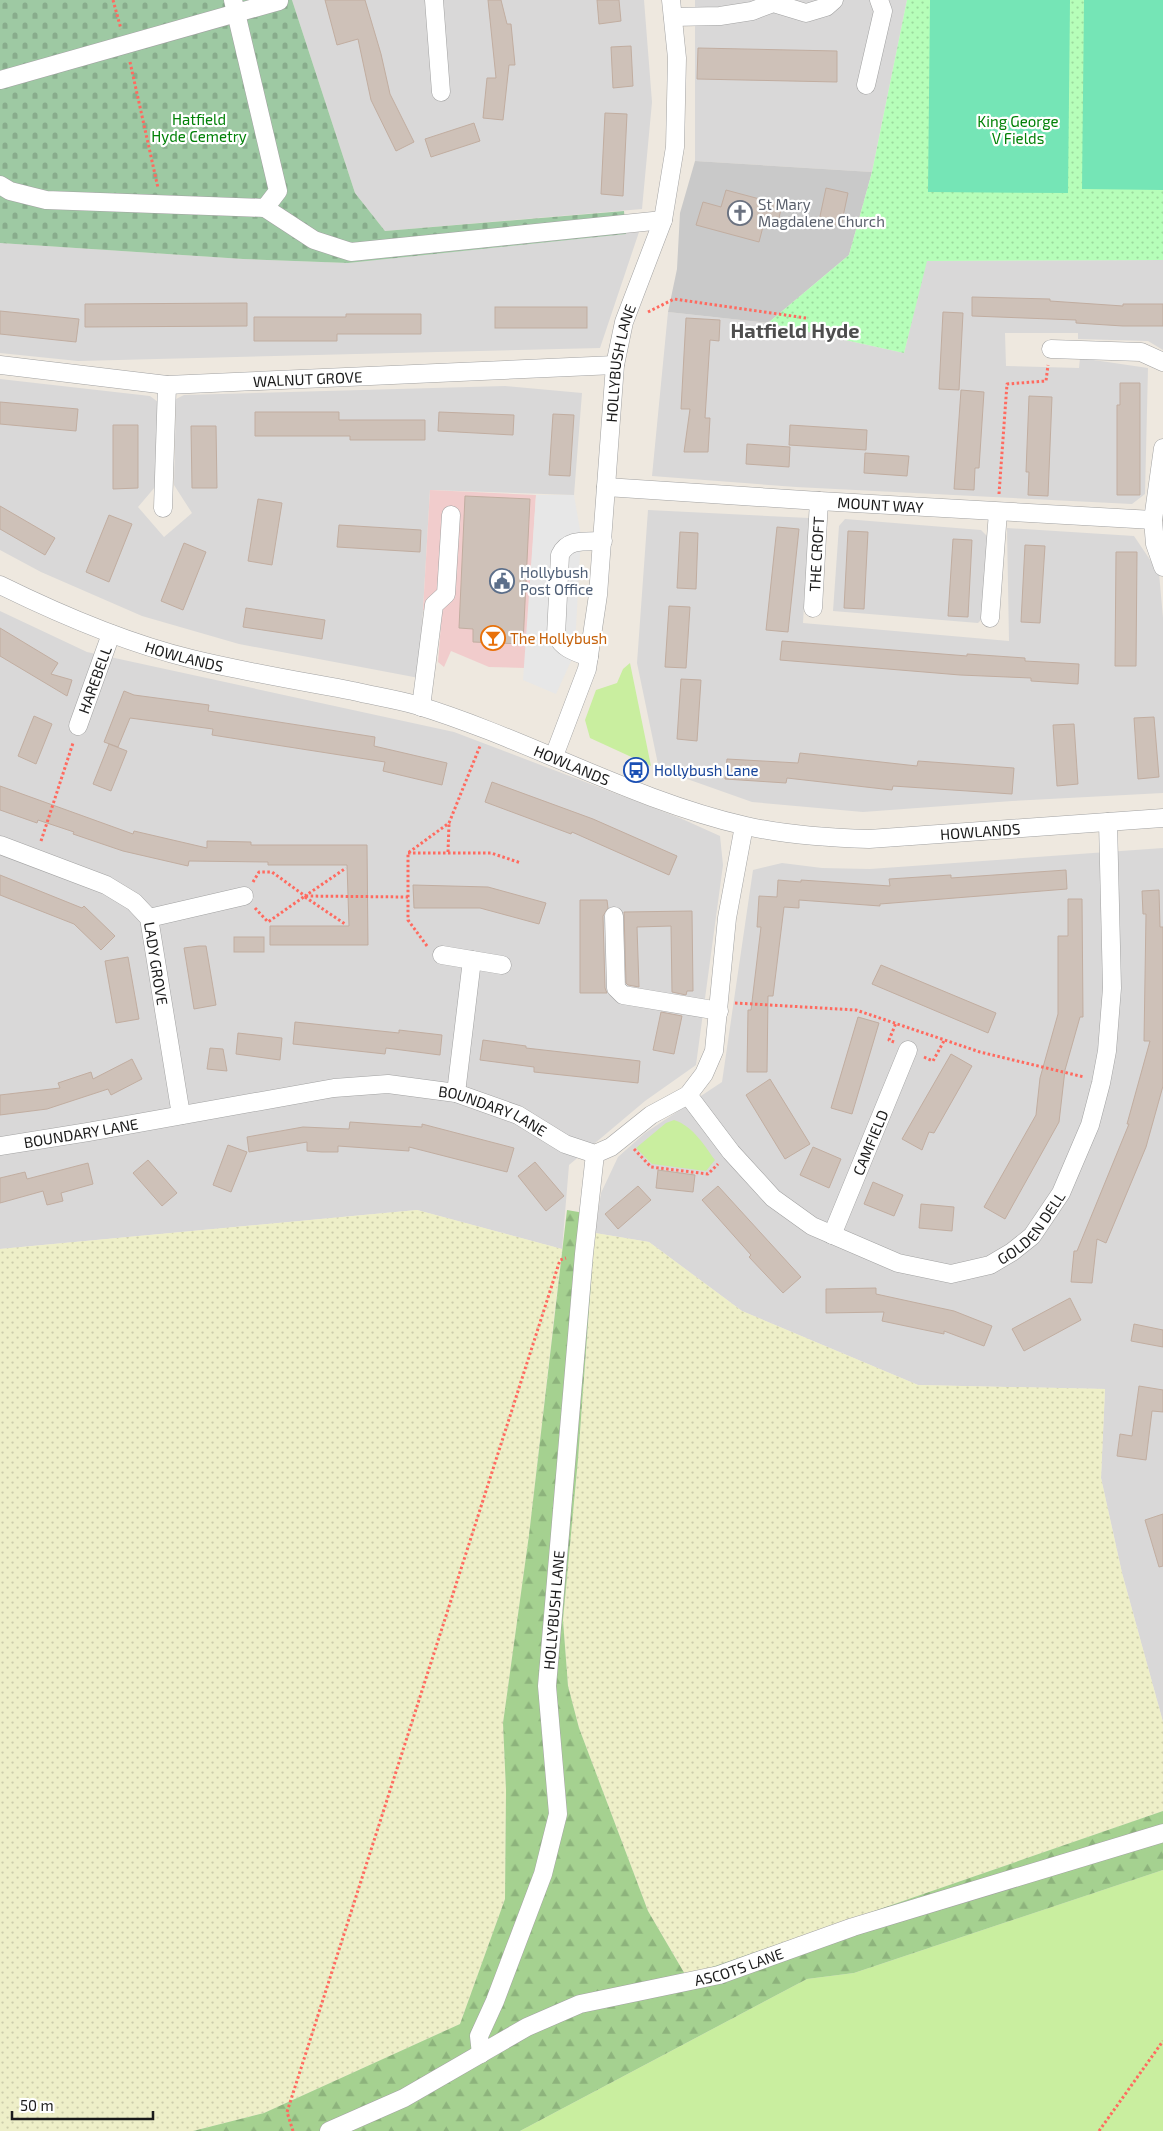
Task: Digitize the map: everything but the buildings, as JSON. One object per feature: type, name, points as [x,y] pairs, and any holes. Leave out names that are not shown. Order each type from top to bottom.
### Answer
[{"type":"street","points":[[434,0],[441,92]]},
{"type":"street","points":[[672,9],[720,16],[752,11],[773,3],[806,13],[826,7],[834,0]]},
{"type":"street","points":[[866,85],[883,11],[879,0]]},
{"type":"street","points":[[0,80],[126,44],[234,7],[279,1]]},
{"type":"street","points":[[234,7],[278,191],[265,208]]},
{"type":"street","name":"HOLLYBUSH LANE","points":[[554,756],[587,670],[598,596],[615,365],[624,322],[664,220],[675,147],[677,58],[672,9]]},
{"type":"street","points":[[0,185],[10,191],[46,200],[265,208],[314,240],[351,252],[664,220]]},
{"type":"street","points":[[1051,349],[1141,352],[1163,362]]},
{"type":"street","name":"WALNUT GROVE","points":[[0,365],[167,385],[615,365]]},
{"type":"street","points":[[163,508],[167,385]]},
{"type":"street","points":[[1163,448],[1154,520],[1155,544],[1163,567]]},
{"type":"street","name":"MOUNT WAY","points":[[606,487],[1154,520]]},
{"type":"street","name":"THE CROFT","points":[[813,608],[819,501]]},
{"type":"street","points":[[990,618],[998,512]]},
{"type":"street","points":[[421,707],[434,605],[446,594],[451,514]]},
{"type":"street","points":[[589,656],[571,651],[560,644],[556,635],[560,554],[564,546],[572,542],[602,541]]},
{"type":"street","name":"HOWLANDS","points":[[0,585],[111,634],[192,659],[376,696],[421,707],[486,729],[630,789],[744,826],[779,833],[869,840],[1163,818]]},
{"type":"street","name":"HAREBELL","points":[[78,726],[111,634]]},
{"type":"street","name":"GOLDEN DELL","points":[[688,1095],[731,1152],[773,1198],[812,1226],[898,1263],[951,1274],[990,1265],[1012,1252],[1032,1236],[1060,1193],[1090,1125],[1107,1051],[1112,988],[1108,822]]},
{"type":"street","points":[[594,1154],[611,1147],[651,1115],[688,1095],[704,1074],[714,1051],[727,918],[744,826]]},
{"type":"street","name":"LADY GROVE","points":[[0,845],[106,885],[134,902],[149,918],[180,1115]]},
{"type":"street","points":[[149,918],[244,896]]},
{"type":"street","points":[[614,916],[616,988],[623,995],[719,1011]]},
{"type":"street","points":[[442,955],[502,965]]},
{"type":"street","points":[[456,1093],[472,960]]},
{"type":"street","name":"CAMFIELD","points":[[832,1235],[908,1050]]},
{"type":"street","name":"BOUNDARY LANE","points":[[0,1146],[334,1088],[388,1084],[456,1093],[518,1115],[565,1144],[594,1154]]},
{"type":"street","name":"HOLLYBUSH LANE","points":[[482,2054],[478,2036],[495,2001],[543,1874],[558,1814],[547,1686],[594,1154]]},
{"type":"street","name":"ASCOTS LANE","points":[[329,2131],[404,2098],[527,2027],[580,2004],[719,1975],[853,1927],[1163,1833]]},
{"type":"path","points":[[113,0],[126,44],[162,205]]},
{"type":"path","points":[[624,322],[674,300],[806,318]]},
{"type":"path","points":[[998,512],[1002,432],[1007,384],[1046,381],[1051,349]]},
{"type":"path","points":[[35,859],[78,726]]},
{"type":"path","points":[[448,852],[449,823],[486,729]]},
{"type":"path","points":[[408,853],[449,823]]},
{"type":"path","points":[[408,853],[491,853],[521,863]]},
{"type":"path","points":[[408,853],[408,920],[430,950],[442,955]]},
{"type":"path","points":[[345,924],[305,896],[272,872],[259,872],[244,896],[268,922],[305,896],[346,868]]},
{"type":"path","points":[[305,896],[408,897]]},
{"type":"path","points":[[623,1138],[651,1167],[708,1174],[731,1152]]},
{"type":"path","points":[[293,2131],[287,2112],[560,1260],[584,1254]]},
{"type":"path","points":[[1098,2131],[1163,2041]]},
{"type":"shaded area","points":[[292,0],[644,0],[652,102],[642,209],[385,231],[355,193]]},
{"type":"shaded area","points":[[695,0],[907,0],[872,172],[695,161]]},
{"type":"shaded area","points":[[695,161],[872,172],[849,255],[768,323],[668,312],[677,269],[680,213]]},
{"type":"shaded area","points":[[639,232],[600,348],[78,361],[0,353],[0,243],[243,259],[348,263]]},
{"type":"shaded area","points":[[1163,260],[1163,350],[1148,341],[1078,339],[1078,333],[1005,333],[1006,366],[1079,368],[1080,358],[1148,368],[1145,494],[1132,504],[796,487],[652,476],[668,312],[768,323],[904,353],[926,261]]},
{"type":"shaded area","points":[[0,379],[150,396],[158,402],[155,487],[138,507],[164,537],[192,513],[174,485],[176,399],[184,395],[505,386],[582,393],[574,495],[430,490],[419,678],[239,644],[142,616],[41,572],[0,550]]},
{"type":"shaded area","points":[[430,490],[536,495],[525,668],[489,667],[451,651],[444,667],[438,662],[442,611],[423,610]]},
{"type":"shaded area","points":[[536,495],[574,495],[581,536],[575,646],[572,659],[556,694],[523,680]]},
{"type":"shaded area","points":[[648,510],[809,518],[803,623],[1009,641],[1007,528],[1134,536],[1159,573],[1163,618],[1163,793],[1012,801],[863,812],[752,802],[659,769],[637,663]]},
{"type":"shaded area","points":[[845,519],[981,530],[987,536],[985,616],[978,623],[833,611],[839,526]]},
{"type":"shaded area","points":[[0,611],[87,652],[454,732],[680,818],[720,836],[723,865],[696,1065],[645,1101],[569,1165],[562,1249],[417,1210],[0,1249]]},
{"type":"shaded area","points":[[1163,848],[1163,1722],[1122,1573],[1101,1478],[1105,1389],[918,1385],[742,1311],[649,1242],[595,1233],[601,1193],[618,1157],[645,1133],[722,1082],[753,870],[782,863],[822,868],[870,869]]},
{"type":"green space","name":"Hatfield Hyde Cemetry","points":[[0,0],[292,0],[355,193],[385,231],[624,211],[626,234],[348,263],[243,259],[0,243]]},
{"type":"green space","name":"King George V Fields","points":[[907,0],[1163,0],[1163,260],[927,261],[904,353],[768,323],[849,255],[872,172]]},
{"type":"green space","points":[[930,0],[1070,0],[1068,193],[928,192]]},
{"type":"green space","points":[[1084,0],[1163,0],[1163,190],[1082,189]]},
{"type":"green space","points":[[630,663],[651,766],[590,738],[585,720],[596,690],[617,683],[623,669]]},
{"type":"green space","points":[[674,1120],[692,1131],[715,1160],[706,1171],[652,1164],[636,1148],[666,1123]]},
{"type":"green space","points":[[417,1210],[562,1249],[529,1535],[503,1723],[506,1790],[505,1899],[460,2024],[264,2113],[193,2131],[0,2131],[0,1249]]},
{"type":"green space","points":[[567,1210],[596,1215],[578,1459],[563,1620],[568,1686],[579,1728],[648,1911],[686,1976],[1163,1811],[1163,1870],[854,1973],[807,1979],[520,2131],[193,2131],[264,2113],[460,2024],[505,1899],[506,1790],[503,1723],[529,1535]]},
{"type":"green space","points":[[595,1233],[649,1242],[742,1311],[918,1385],[1105,1389],[1101,1478],[1122,1573],[1163,1722],[1163,1811],[686,1976],[648,1911],[579,1728],[568,1686],[563,1620],[578,1459]]},
{"type":"green space","points":[[1163,1870],[1163,2131],[520,2131],[807,1979],[854,1973]]},
{"type":"place","name":"St Mary Magdalene Church","points":[[740,213]]},
{"type":"place","name":"Hollybush Post Office","points":[[502,581]]},
{"type":"place","name":"The Hollybush","points":[[493,638]]},
{"type":"place","name":"Hollybush Lane","points":[[636,770]]},
{"type":"district","name":"Hatfield Hyde","points":[[795,330]]}]
